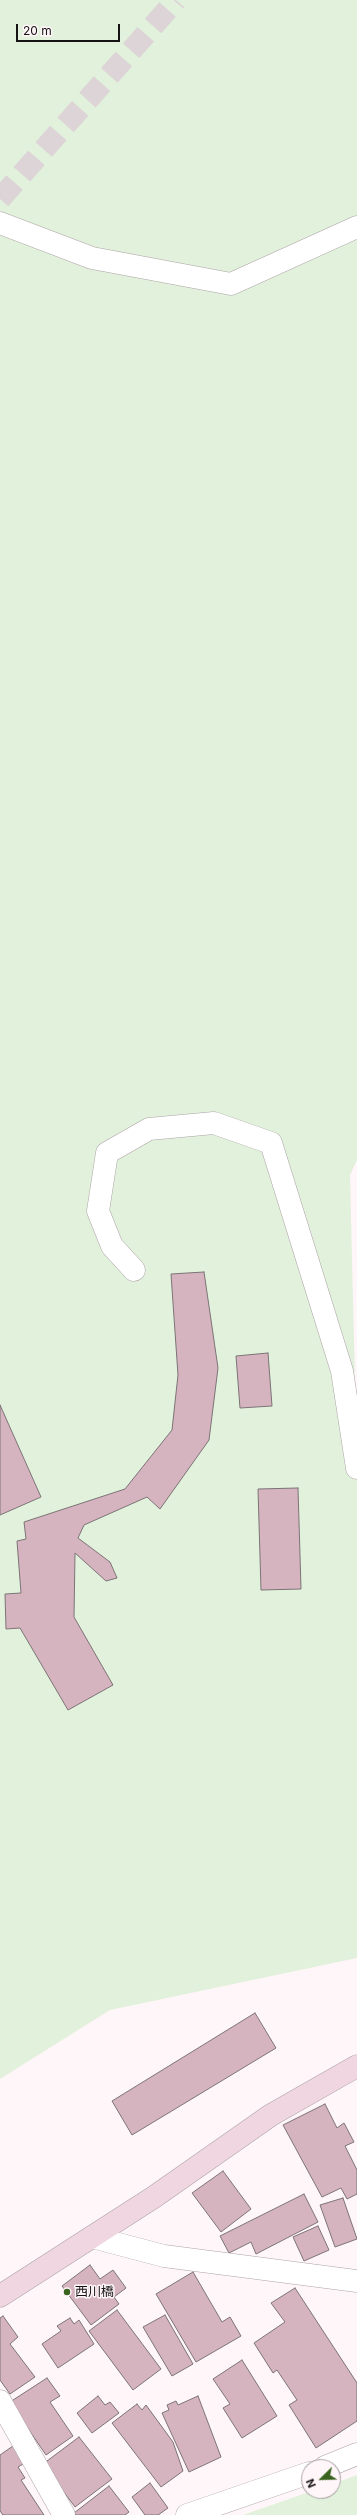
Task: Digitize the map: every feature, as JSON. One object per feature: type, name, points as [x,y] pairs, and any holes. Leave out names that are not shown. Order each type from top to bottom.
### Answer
[{"type":"street","points":[[0,223],[92,258],[231,284],[357,228]]},
{"type":"street","points":[[134,1270],[112,1246],[98,1211],[107,1153],[149,1129],[214,1123],[271,1143],[342,1371],[357,1468]]},
{"type":"street","points":[[0,2296],[154,2197],[271,2115],[357,2066]]},
{"type":"street","points":[[92,2237],[164,2256],[357,2282]]},
{"type":"street","points":[[0,2401],[64,2515]]},
{"type":"street","points":[[341,2460],[357,2454]]},
{"type":"street","points":[[187,2515],[301,2476]]},
{"type":"green space","points":[[0,0],[357,0],[357,1160],[350,1175],[357,1463],[357,1958],[110,2010],[0,2079]]},
{"type":"green space","points":[[357,2475],[357,2515],[243,2515],[301,2495],[301,2499],[341,2499],[341,2481]]},
{"type":"building","points":[[204,1272],[218,1368],[209,1440],[160,1509],[147,1497],[84,1525],[78,1538],[110,1562],[117,1578],[106,1581],[75,1553],[74,1617],[113,1685],[68,1710],[20,1628],[6,1629],[5,1594],[21,1593],[17,1541],[26,1539],[24,1522],[125,1489],[172,1430],[178,1375],[171,1274]]},
{"type":"building","points":[[268,1353],[272,1406],[240,1408],[236,1356]]},
{"type":"building","points":[[0,1405],[41,1497],[0,1515]]},
{"type":"building","points":[[298,1488],[301,1589],[261,1590],[258,1489]]},
{"type":"building","points":[[255,2013],[276,2048],[132,2135],[112,2101]]},
{"type":"building","points":[[325,2104],[337,2128],[344,2123],[354,2142],[345,2146],[357,2170],[357,2194],[347,2199],[341,2188],[322,2197],[283,2125]]},
{"type":"building","points":[[223,2171],[251,2209],[221,2232],[192,2193]]},
{"type":"building","points":[[304,2194],[318,2222],[256,2254],[251,2242],[229,2253],[220,2236]]},
{"type":"building","points":[[343,2198],[357,2239],[335,2247],[320,2205]]},
{"type":"building","points":[[318,2226],[329,2250],[304,2261],[293,2237]]},
{"type":"building","points":[[90,2265],[100,2279],[113,2270],[126,2288],[114,2297],[119,2304],[91,2325],[62,2286]]},
{"type":"building","points":[[193,2272],[222,2322],[230,2317],[241,2336],[196,2362],[156,2294]]},
{"type":"building","points":[[295,2288],[357,2383],[357,2421],[316,2448],[289,2405],[297,2400],[277,2370],[273,2373],[254,2343],[285,2322],[271,2303]]},
{"type":"building","points":[[117,2310],[161,2369],[133,2390],[89,2331]]},
{"type":"building","points":[[165,2315],[193,2364],[172,2376],[143,2327]]},
{"type":"building","points":[[3,2316],[18,2337],[10,2344],[35,2377],[10,2394],[0,2380],[0,2318]]},
{"type":"building","points":[[70,2318],[74,2324],[79,2320],[94,2344],[58,2368],[42,2344],[61,2331],[57,2326]]},
{"type":"building","points":[[242,2360],[277,2416],[242,2438],[223,2408],[230,2404],[213,2379]]},
{"type":"building","points":[[47,2378],[60,2396],[50,2402],[73,2436],[46,2455],[10,2402]]},
{"type":"building","points":[[98,2396],[105,2405],[110,2402],[119,2413],[92,2433],[77,2413]]},
{"type":"building","points":[[198,2396],[221,2457],[189,2472],[162,2413],[169,2410],[167,2405],[176,2401],[178,2405]]},
{"type":"building","points":[[137,2404],[142,2410],[146,2405],[173,2442],[183,2471],[161,2487],[112,2423]]},
{"type":"building","points":[[79,2437],[112,2479],[75,2507],[43,2464]]},
{"type":"building","points":[[13,2446],[25,2463],[18,2467],[25,2478],[21,2480],[44,2515],[3,2515],[0,2511],[0,2455]]},
{"type":"building","points":[[150,2483],[168,2508],[158,2515],[145,2515],[132,2497]]},
{"type":"building","points":[[109,2486],[129,2512],[125,2515],[76,2515],[74,2513]]},
{"type":"tunnel","points":[[0,199],[176,0]]},
{"type":"place","name":"西川橋","points":[[67,2292]]}]
